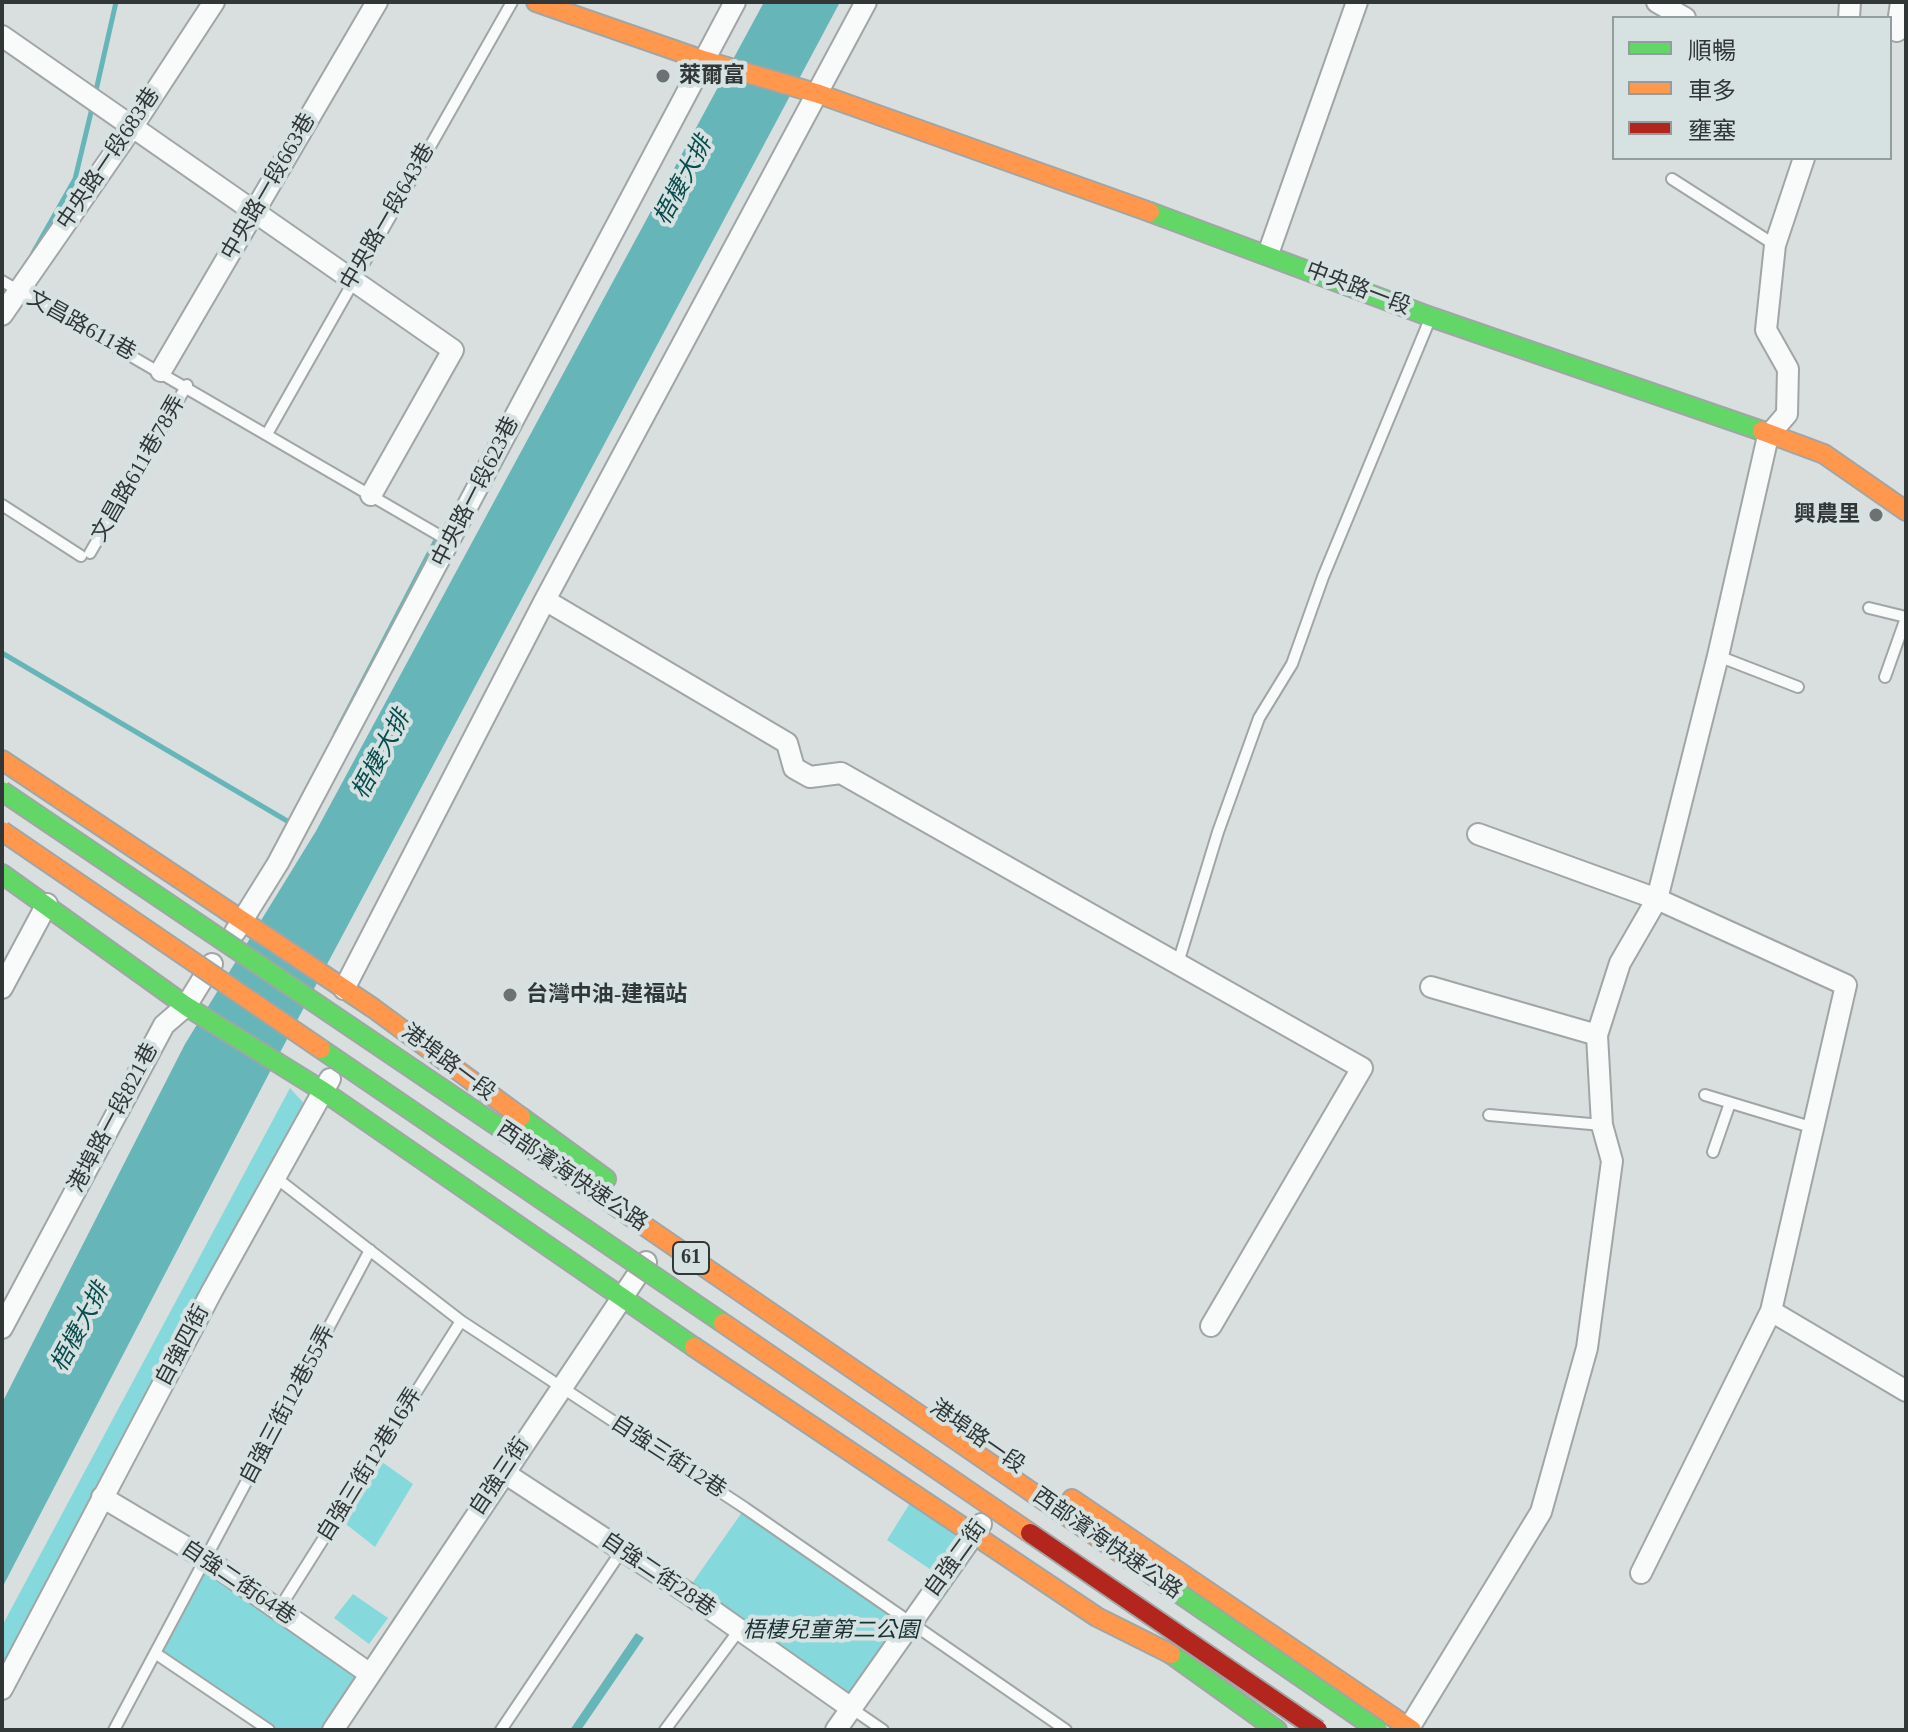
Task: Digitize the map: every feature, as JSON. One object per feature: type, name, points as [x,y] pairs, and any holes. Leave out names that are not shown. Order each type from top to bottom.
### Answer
[{"type":"main road","points":[[536,2],[581,10],[712,62]]},
{"type":"main road","name":"中央路一段","points":[[712,62],[819,94],[1268,254],[1431,317],[1584,367],[1824,454],[1906,511]]},
{"type":"main road","name":"港埠路一段","points":[[2,760],[373,1008],[671,1226],[1410,1729]]},
{"type":"main road","points":[[2,774],[547,1145],[590,1177],[623,1211]]},
{"type":"main road","name":"西部濱海快速公路","points":[[2,791],[623,1211],[1378,1730]]},
{"type":"main road","name":"港埠路一段","points":[[2,810],[350,1045],[1053,1529],[1167,1651]]},
{"type":"main road","name":"西部濱海快速公路","points":[[2,831],[1318,1730]]},
{"type":"main road","points":[[2,851],[437,1151],[557,1220],[608,1243]]},
{"type":"main road","name":"港埠路一段","points":[[2,874],[186,1006],[323,1091],[622,1298],[1097,1617],[1167,1651],[1277,1730]]},
{"type":"main road","name":"港埠路一段","points":[[1053,1529],[1207,1589]]},
{"type":"street","name":"中央路一段683巷","points":[[2,315],[10,286],[131,129],[214,2]]},
{"type":"street","name":"中央路一段663巷","points":[[161,371],[377,2]]},
{"type":"street","name":"中央路一段623巷","points":[[244,921],[712,62],[735,2]]},
{"type":"street","points":[[344,989],[545,600],[866,2]]},
{"type":"street","points":[[1268,254],[1357,2]]},
{"type":"street","points":[[1657,2],[1682,16]]},
{"type":"street","points":[[1898,32],[1901,2]]},
{"type":"street","points":[[2,36],[131,129],[453,350],[371,495]]},
{"type":"street","points":[[1410,1729],[1541,1512],[1587,1348],[1612,1161],[1602,1125],[1597,1035],[1620,963],[1657,899],[1718,656],[1768,436],[1787,414],[1788,369],[1766,330],[1775,245],[1803,160]]},
{"type":"street","points":[[545,600],[787,743],[794,768],[810,777],[841,773],[1362,1068],[1211,1326]]},
{"type":"street","points":[[1478,834],[1657,899],[1846,985],[1771,1311],[1641,1573]]},
{"type":"street","points":[[2,988],[47,904]]},
{"type":"street","name":"港埠路一段821巷","points":[[2,1328],[164,1025],[186,1006],[217,956],[244,921]]},
{"type":"street","points":[[1431,987],[1597,1035]]},
{"type":"street","name":"自強四街","points":[[2,1689],[275,1177],[373,1008]]},
{"type":"street","name":"自強三街","points":[[333,1730],[503,1472],[671,1226]]},
{"type":"street","points":[[1771,1311],[1906,1391]]},
{"type":"street","name":"自強二街","points":[[836,1730],[910,1622],[1024,1469]]},
{"type":"street","name":"自強二街28巷","points":[[503,1472],[740,1629],[851,1708]]},
{"type":"street","name":"自強二街64巷","points":[[102,1497],[206,1559],[370,1674]]},
{"type":"street","points":[[1363,1730],[1379,1707]]},
{"type":"lane","name":"中央路一段643巷","points":[[267,434],[351,281],[512,2]]},
{"type":"lane","points":[[1672,179],[1775,245]]},
{"type":"lane","name":"文昌路611巷","points":[[10,286],[187,385],[449,541]]},
{"type":"lane","points":[[1178,963],[1218,832],[1259,718],[1292,664],[1323,577],[1431,317]]},
{"type":"lane","name":"文昌路611巷78弄","points":[[2,505],[86,554],[187,385]]},
{"type":"lane","points":[[1869,608],[1906,617],[1885,677]]},
{"type":"lane","points":[[1718,656],[1798,687]]},
{"type":"lane","points":[[1705,1095],[1814,1128]]},
{"type":"lane","points":[[1713,1152],[1730,1103]]},
{"type":"lane","points":[[1489,1115],[1602,1125]]},
{"type":"lane","name":"自強三街12巷","points":[[275,1177],[461,1321],[1066,1730]]},
{"type":"lane","name":"自強三街12巷55弄","points":[[114,1730],[370,1250]]},
{"type":"lane","name":"自強三街12巷16弄","points":[[279,1609],[461,1321]]},
{"type":"lane","points":[[501,1730],[622,1550]]},
{"type":"lane","points":[[665,1730],[740,1629]]},
{"type":"lane","points":[[155,1653],[269,1730]]},
{"type":"lane","points":[[851,1708],[883,1730]]},
{"type":"green space","points":[[290,1088],[311,1111],[2,1689],[2,1626]]},
{"type":"green space","points":[[375,1457],[413,1484],[375,1547],[337,1517]]},
{"type":"green space","points":[[915,1495],[974,1535],[943,1578],[887,1540]]},
{"type":"green space","name":"梧棲兒童第二公園","points":[[745,1508],[910,1622],[851,1708],[686,1592]]},
{"type":"green space","points":[[206,1559],[370,1674],[333,1730],[269,1730],[155,1653]]},
{"type":"green space","points":[[353,1594],[388,1618],[369,1644],[334,1618]]},
{"type":"water","name":"梧棲大排","points":[[764,2],[840,2],[276,1060],[2,1588],[2,1403],[185,1044],[316,831]]},
{"type":"water","points":[[636,1633],[644,1638],[581,1730],[570,1730]]},
{"type":"waterway","points":[[95,95],[116,2]]},
{"type":"waterway","points":[[33,253],[75,179],[93,104]]},
{"type":"waterway","points":[[336,733],[435,542]]},
{"type":"waterway","points":[[2,653],[294,825]]},
{"type":"traffic: fast","points":[[1150,212],[1431,317],[1762,431]]},
{"type":"traffic: fast","points":[[2,791],[617,1207]]},
{"type":"traffic: fast","points":[[2,874],[186,1006],[323,1091],[694,1347]]},
{"type":"traffic: fast","points":[[321,1049],[723,1323]]},
{"type":"traffic: fast","points":[[521,1117],[606,1179]]},
{"type":"traffic: fast","points":[[1151,1574],[1378,1730]]},
{"type":"traffic: fast","points":[[1171,1654],[1277,1730]]},
{"type":"traffic: slow","points":[[536,2],[703,60],[819,94],[1150,212]]},
{"type":"traffic: slow","points":[[1762,431],[1824,454],[1906,511]]},
{"type":"traffic: slow","points":[[2,760],[373,1008],[521,1117]]},
{"type":"traffic: slow","points":[[2,831],[321,1049]]},
{"type":"traffic: slow","points":[[617,1207],[1151,1574]]},
{"type":"traffic: slow","points":[[723,1323],[1030,1533]]},
{"type":"traffic: slow","points":[[694,1347],[1097,1617],[1171,1654]]},
{"type":"traffic: slow","points":[[1072,1499],[1412,1730]]},
{"type":"traffic: jam","points":[[1030,1533],[1318,1730]]},
{"type":"place","name":"萊爾富","points":[[663,76]]},
{"type":"place","name":"興農里","points":[[1876,515]]},
{"type":"place","name":"台灣中油-建福站","points":[[510,995]]}]
